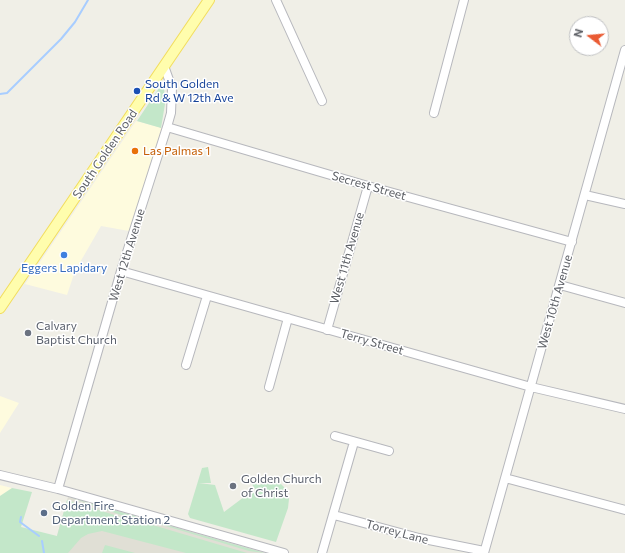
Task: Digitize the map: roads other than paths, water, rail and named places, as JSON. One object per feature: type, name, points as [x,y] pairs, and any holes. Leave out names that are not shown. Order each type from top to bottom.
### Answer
[{"type":"main road","name":"South Golden Road","points":[[0,308],[210,0]]},
{"type":"street","points":[[276,0],[322,101]]},
{"type":"street","points":[[434,113],[464,0]]},
{"type":"street","name":"West 10th Avenue","points":[[484,552],[625,50]]},
{"type":"street","name":"West 12th Avenue","points":[[58,489],[121,271],[168,127],[171,113],[172,88],[164,66]]},
{"type":"street","name":"Secrest Street","points":[[168,127],[368,186],[572,242]]},
{"type":"street","name":"West 11th Avenue","points":[[327,330],[368,186]]},
{"type":"street","points":[[585,195],[625,204]]},
{"type":"street","name":"Terry Street","points":[[121,271],[531,387],[625,409]]},
{"type":"street","points":[[560,285],[625,303]]},
{"type":"street","points":[[186,365],[207,296]]},
{"type":"street","points":[[269,387],[288,318]]},
{"type":"street","points":[[335,436],[389,451]]},
{"type":"street","points":[[322,553],[354,442]]},
{"type":"street","points":[[0,475],[58,489],[284,553]]},
{"type":"street","points":[[505,478],[625,510]]},
{"type":"street","name":"Torrey Lane","points":[[334,515],[419,538],[484,552]]},
{"type":"waterway","points":[[0,94],[7,93],[61,39],[75,22],[88,0]]},
{"type":"waterway","points":[[21,517],[20,522],[39,536]]},
{"type":"waterway","points":[[42,541],[44,553]]},
{"type":"place","name":"South Golden Rd & W 12th Ave","points":[[137,91]]},
{"type":"place","name":"Las Palmas 1","points":[[135,151]]},
{"type":"place","name":"Eggers Lapidary","points":[[64,255]]},
{"type":"place","name":"Calvary Baptist Church","points":[[28,333]]},
{"type":"place","name":"Golden Church of Christ","points":[[233,486]]},
{"type":"place","name":"Golden Fire Department Station 2","points":[[44,513]]}]
